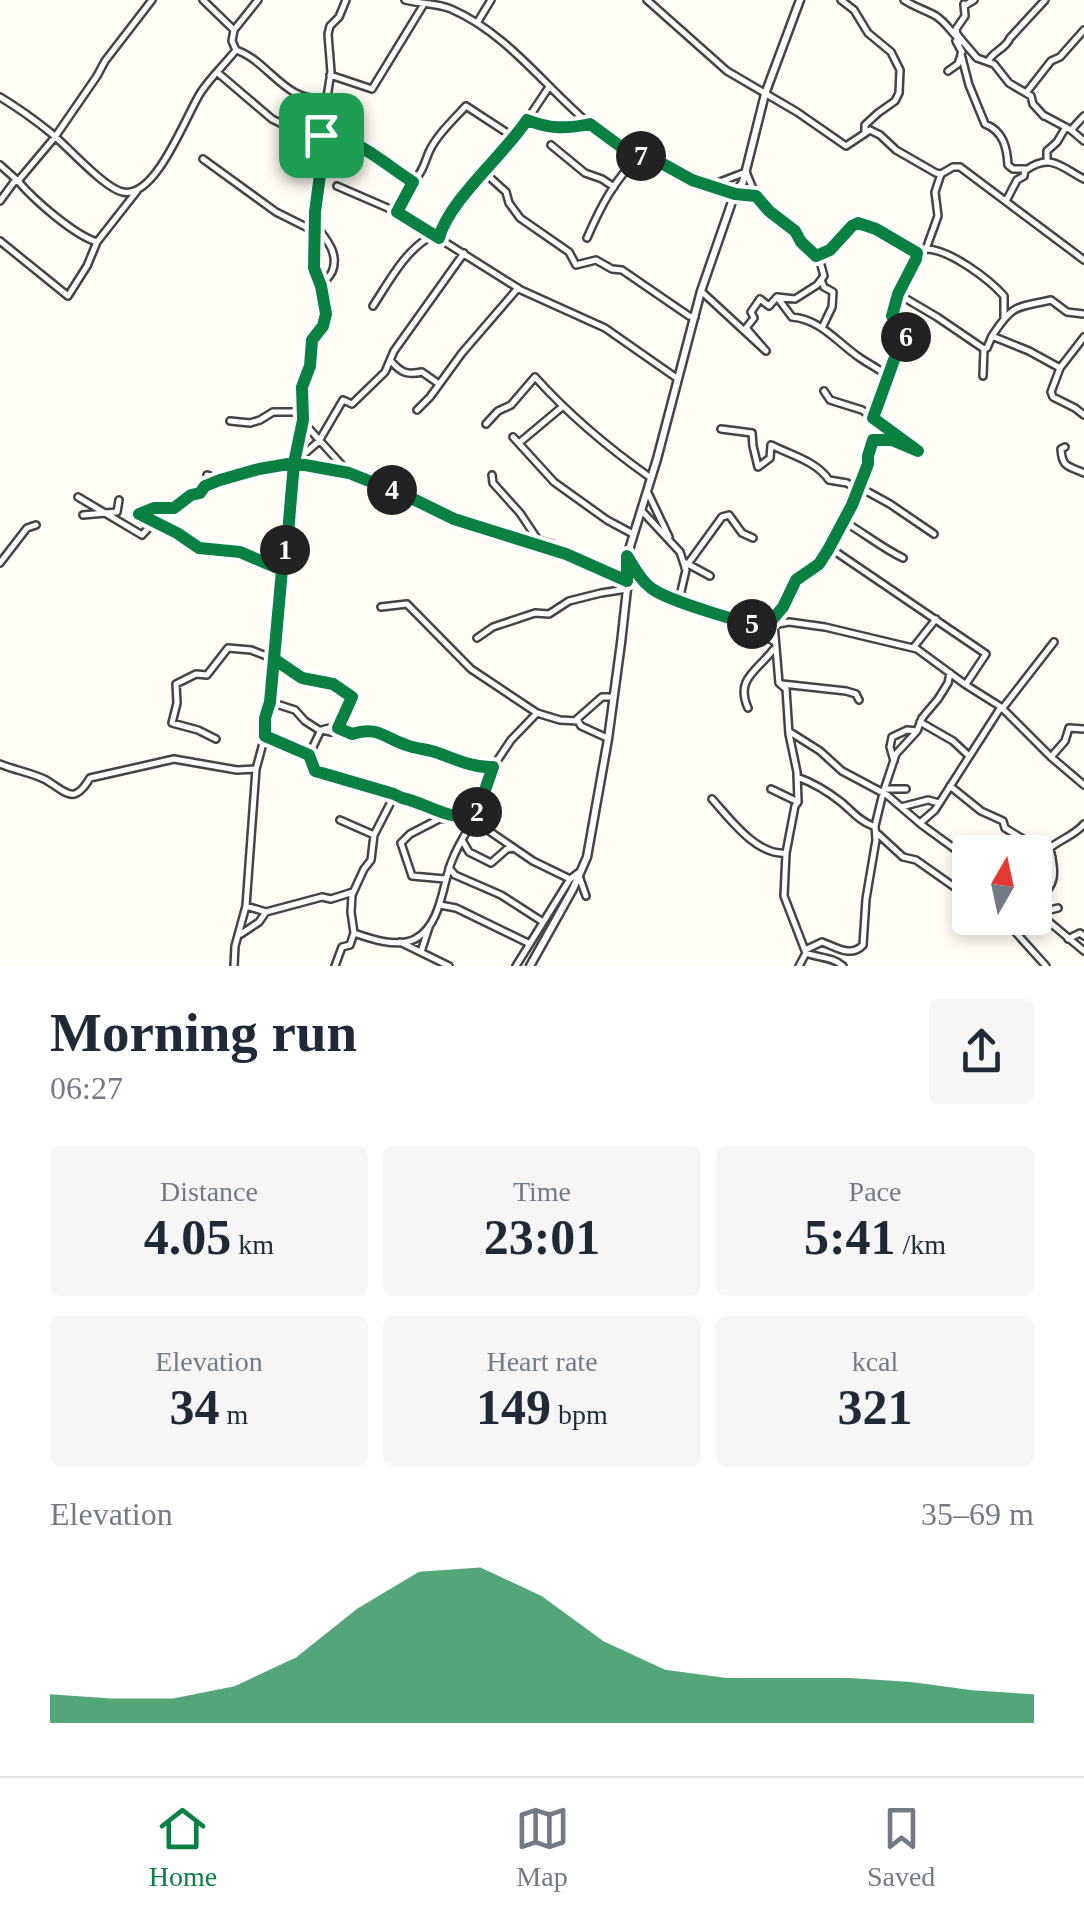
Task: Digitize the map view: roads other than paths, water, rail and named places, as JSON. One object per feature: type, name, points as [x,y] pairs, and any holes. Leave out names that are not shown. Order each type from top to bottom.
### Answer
[{"type":"street","points":[[0,201],[55,136],[98,76],[104,61],[152,0]]},
{"type":"street","points":[[203,0],[234,30]]},
{"type":"street","points":[[236,50],[232,41],[234,30],[258,0]]},
{"type":"street","points":[[234,966],[246,906],[256,769],[270,702],[294,463],[303,422],[302,387],[310,366],[312,340],[323,326],[326,314],[314,268],[315,224],[330,75],[328,34],[346,0]]},
{"type":"street","points":[[406,0],[447,8],[506,43],[549,88],[620,147],[692,180],[735,194],[756,196]]},
{"type":"street","points":[[476,24],[491,0]]},
{"type":"street","points":[[646,0],[728,71],[846,146],[870,130],[896,150],[941,174]]},
{"type":"street","points":[[530,966],[588,857],[608,739],[627,556],[701,291],[720,232],[743,182],[764,94],[800,0]]},
{"type":"street","points":[[841,0],[854,10],[868,33],[891,52],[900,70],[896,102],[865,126],[865,134]]},
{"type":"street","points":[[904,0],[946,24],[977,58],[994,64],[1015,88],[1030,96],[1044,115],[1084,141]]},
{"type":"street","points":[[961,42],[956,29],[965,16],[964,5],[974,0]]},
{"type":"street","points":[[988,62],[1044,0]]},
{"type":"street","points":[[330,75],[372,90],[424,4]]},
{"type":"street","points":[[1026,93],[1051,61],[1060,58],[1084,30]]},
{"type":"street","points":[[961,42],[956,42],[985,124],[1004,138],[1008,165],[1025,169],[1024,172]]},
{"type":"street","points":[[0,242],[68,296],[97,242],[139,188],[160,170],[202,90],[236,50]]},
{"type":"street","points":[[236,50],[256,61],[285,88],[309,99],[327,98]]},
{"type":"street","points":[[948,71],[958,64],[961,54]]},
{"type":"street","points":[[218,73],[272,119],[312,139],[339,136],[413,182]]},
{"type":"street","points":[[373,306],[405,258],[421,242],[436,237],[549,88]]},
{"type":"street","points":[[0,96],[121,192],[139,188]]},
{"type":"street","points":[[397,212],[426,166],[429,152],[466,106],[514,138]]},
{"type":"street","points":[[1047,160],[1046,151],[1084,116]]},
{"type":"street","points":[[527,120],[568,129],[590,124]]},
{"type":"street","points":[[551,145],[585,174],[614,187]]},
{"type":"street","points":[[587,238],[602,203],[640,156]]},
{"type":"street","points":[[203,159],[276,212],[308,228],[315,224]]},
{"type":"street","points":[[1006,201],[1028,167],[1047,160],[1084,179]]},
{"type":"street","points":[[0,165],[79,234],[97,242]]},
{"type":"street","points":[[928,249],[938,216],[935,192],[941,174],[952,166],[960,166],[1084,260]]},
{"type":"street","points":[[709,186],[746,172]]},
{"type":"street","points":[[746,172],[756,196],[795,231],[819,258],[824,271],[810,290],[795,299],[777,297]]},
{"type":"street","points":[[485,173],[506,192],[509,204],[520,218],[568,252],[576,265],[596,260],[622,270],[695,317]]},
{"type":"street","points":[[336,186],[397,212],[518,288],[605,328],[678,379]]},
{"type":"street","points":[[816,256],[830,250],[858,223],[917,253]]},
{"type":"street","points":[[315,224],[334,252],[332,274],[321,286]]},
{"type":"street","points":[[917,253],[938,249],[993,284],[1004,296],[1004,318]]},
{"type":"street","points":[[873,418],[906,336],[892,316],[917,253]]},
{"type":"street","points":[[294,463],[319,442],[343,400],[352,404],[384,372],[394,351],[464,254]]},
{"type":"street","points":[[820,280],[833,292],[834,301],[822,328]]},
{"type":"street","points":[[417,410],[518,288]]},
{"type":"street","points":[[701,291],[766,351],[746,328],[760,300],[770,306],[777,297]]},
{"type":"street","points":[[898,294],[938,316],[984,349]]},
{"type":"street","points":[[777,297],[792,317],[806,318],[888,376]]},
{"type":"street","points":[[983,376],[984,349],[1014,308],[1051,300],[1067,312],[1084,314]]},
{"type":"street","points":[[992,336],[1060,368]]},
{"type":"street","points":[[1084,336],[1060,368],[1051,392],[1084,415]]},
{"type":"street","points":[[391,361],[403,372],[422,372],[439,384]]},
{"type":"street","points":[[486,424],[498,411],[511,405],[535,377],[599,441],[651,478]]},
{"type":"street","points":[[824,391],[830,400],[862,410],[918,451],[892,440],[873,440],[858,488],[828,550],[819,564],[796,580],[771,625],[779,683],[786,690],[798,777],[798,802],[786,852],[784,896],[805,951],[819,958],[836,959],[843,966]]},
{"type":"street","points":[[519,443],[562,407]]},
{"type":"street","points":[[230,422],[250,423],[272,412],[303,412]]},
{"type":"street","points":[[303,422],[349,473]]},
{"type":"street","points":[[722,429],[752,433],[758,467],[770,458],[770,445],[808,461],[829,480],[847,483],[890,504],[934,534]]},
{"type":"street","points":[[513,437],[554,482],[633,534]]},
{"type":"street","points":[[1065,446],[1061,449],[1066,466],[1084,473]]},
{"type":"street","points":[[282,570],[240,552],[199,548],[139,514],[154,508],[174,508],[220,480],[294,463],[349,473],[454,519],[566,554]]},
{"type":"street","points":[[208,475],[220,480]]},
{"type":"street","points":[[492,475],[493,483],[538,540],[627,585]]},
{"type":"street","points":[[647,490],[671,542]]},
{"type":"street","points":[[78,497],[142,535],[154,522]]},
{"type":"street","points":[[83,514],[118,512],[119,500]]},
{"type":"street","points":[[641,510],[680,552],[685,565],[710,576]]},
{"type":"street","points":[[679,600],[685,565],[722,517],[730,515],[742,532],[753,538]]},
{"type":"street","points":[[843,522],[903,558]]},
{"type":"street","points":[[0,564],[27,528],[36,525]]},
{"type":"street","points":[[256,560],[288,533]]},
{"type":"street","points":[[828,550],[986,654],[966,685]]},
{"type":"street","points":[[265,551],[269,565]]},
{"type":"street","points":[[627,556],[652,589],[740,621],[825,627],[913,648],[1002,708],[1084,785]]},
{"type":"street","points":[[477,638],[493,627],[534,613],[549,614],[569,602],[627,585]]},
{"type":"street","points":[[381,607],[407,604],[471,669],[538,713],[578,721]]},
{"type":"street","points":[[913,648],[936,619]]},
{"type":"street","points":[[740,621],[775,645]]},
{"type":"street","points":[[920,823],[936,810],[1002,708],[1054,642]]},
{"type":"street","points":[[748,708],[742,695],[747,678],[775,645]]},
{"type":"street","points":[[216,739],[172,723],[176,684],[196,674],[210,674],[228,648],[251,650],[274,659],[302,678],[333,684],[352,697],[340,729]]},
{"type":"street","points":[[799,966],[805,951],[822,942],[847,952],[863,945],[875,829],[884,791],[894,761],[938,699],[950,673]]},
{"type":"street","points":[[779,683],[846,691],[856,694],[859,700]]},
{"type":"street","points":[[578,721],[592,704],[610,697]]},
{"type":"street","points":[[270,702],[295,710],[322,730],[340,729],[352,734],[377,731],[402,744],[437,752],[452,760],[493,767]]},
{"type":"street","points":[[421,952],[440,905],[449,868],[493,767],[510,740],[538,713]]},
{"type":"street","points":[[578,721],[605,737]]},
{"type":"street","points":[[920,722],[953,741],[969,756]]},
{"type":"street","points":[[1051,757],[1065,741],[1069,728],[1084,729]]},
{"type":"street","points":[[309,755],[322,730]]},
{"type":"street","points":[[789,730],[820,750],[842,772],[884,791],[952,847]]},
{"type":"street","points":[[894,761],[892,737],[907,730],[917,731]]},
{"type":"street","points":[[265,736],[309,755],[315,771],[394,794],[456,818],[472,816],[533,862],[570,879]]},
{"type":"street","points":[[0,764],[45,780],[61,792],[76,794],[90,778],[174,759],[237,770],[256,769]]},
{"type":"street","points":[[798,777],[816,784],[875,829],[888,845],[952,885]]},
{"type":"street","points":[[950,786],[982,811],[1003,821],[1005,828],[1016,835]]},
{"type":"street","points":[[884,791],[906,788]]},
{"type":"street","points":[[771,789],[798,802]]},
{"type":"street","points":[[335,966],[342,947],[350,945],[354,934],[351,901],[371,860],[374,835],[391,802],[402,798]]},
{"type":"street","points":[[712,799],[749,837],[777,854],[786,852]]},
{"type":"street","points":[[901,807],[928,800],[940,803]]},
{"type":"street","points":[[446,879],[412,876],[401,843],[438,818],[473,819]]},
{"type":"street","points":[[340,820],[374,835]]},
{"type":"street","points":[[1052,846],[1078,832],[1084,824]]},
{"type":"street","points":[[462,839],[469,852],[492,863],[507,849],[514,848]]},
{"type":"street","points":[[1052,857],[1052,881]]},
{"type":"street","points":[[449,868],[543,922]]},
{"type":"street","points":[[516,966],[570,879],[578,874]]},
{"type":"street","points":[[578,874],[586,896]]},
{"type":"street","points":[[246,906],[266,912],[354,892]]},
{"type":"street","points":[[440,905],[456,908],[530,944]]},
{"type":"street","points":[[1052,909],[1058,908]]},
{"type":"street","points":[[238,935],[259,922],[266,912]]},
{"type":"street","points":[[354,934],[378,942],[414,940],[430,924]]},
{"type":"street","points":[[1052,925],[1084,951]]},
{"type":"street","points":[[1018,935],[1046,966]]},
{"type":"street","points":[[1068,939],[1084,936]]},
{"type":"street","points":[[398,941],[449,966]]}]
